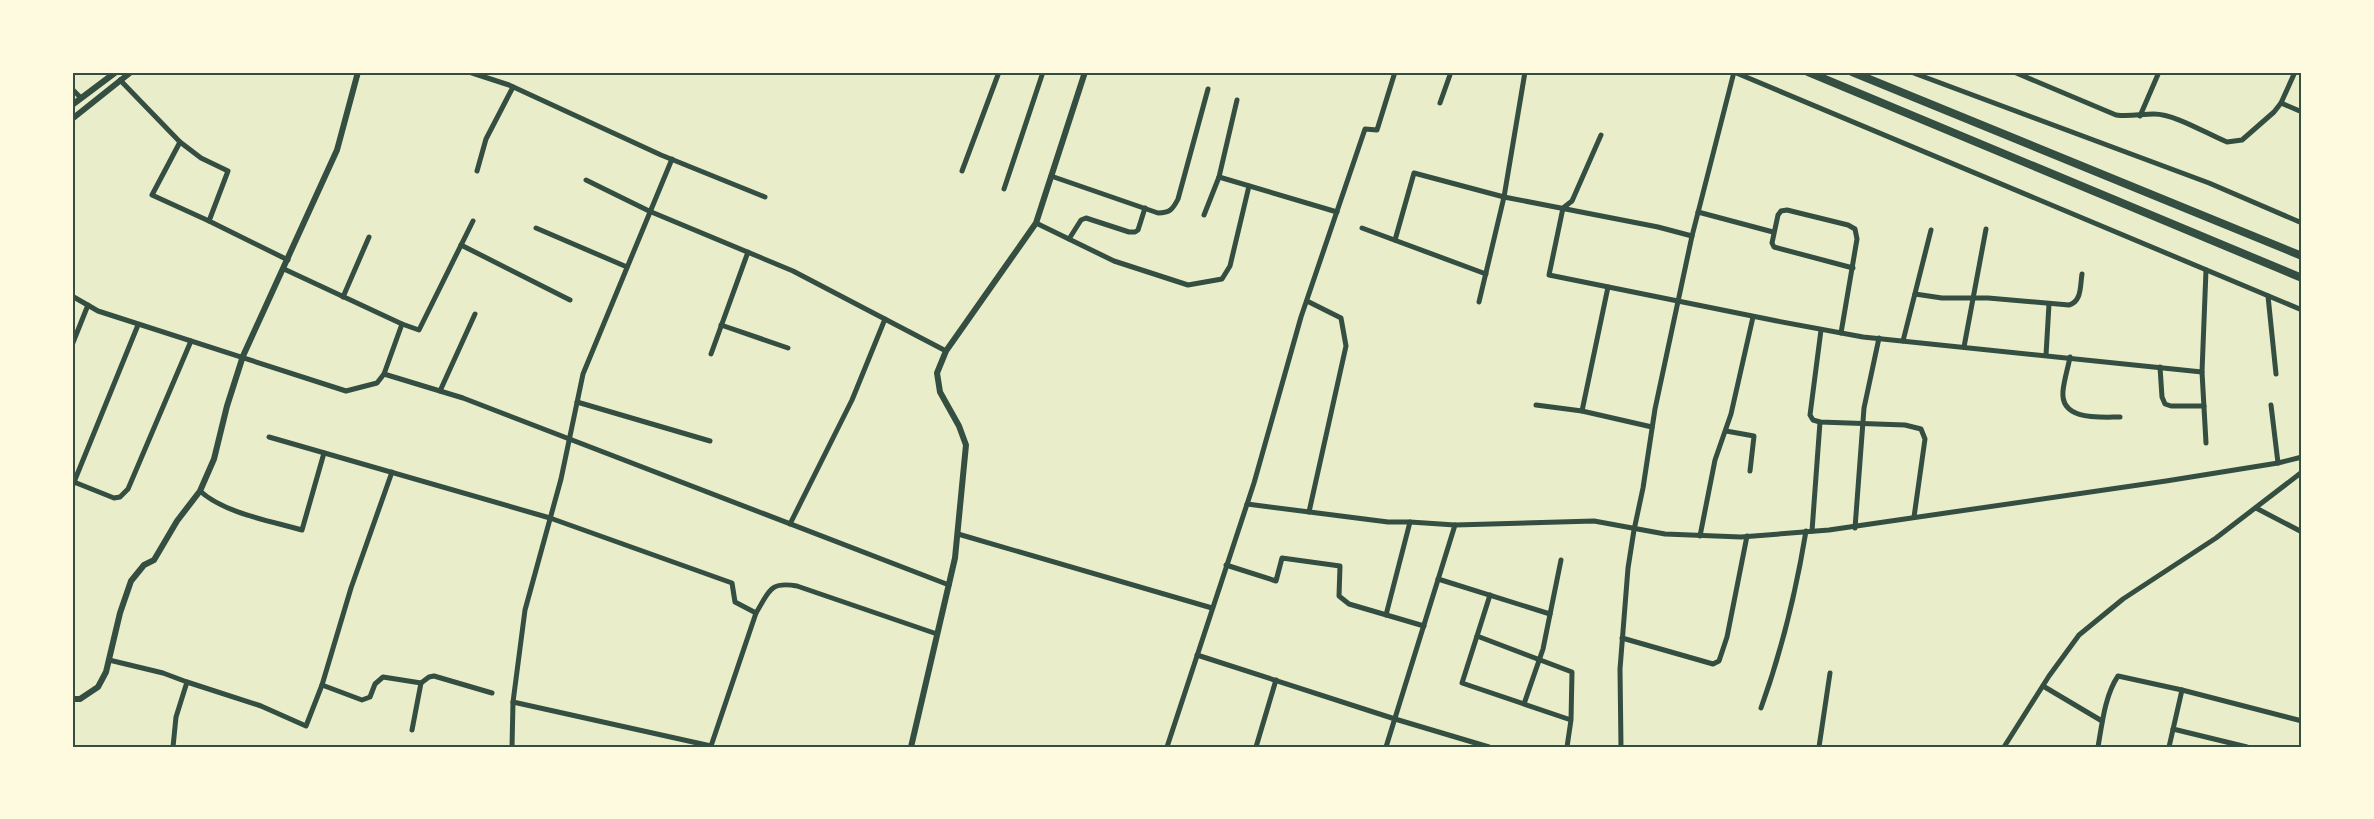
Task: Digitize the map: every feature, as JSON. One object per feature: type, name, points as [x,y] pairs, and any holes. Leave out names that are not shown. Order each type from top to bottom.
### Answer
[{"type":"highway","points":[[1808,72],[2302,278]]},
{"type":"highway","points":[[1852,72],[2302,256]]},
{"type":"street","points":[[72,105],[116,72]]},
{"type":"street","points":[[72,119],[131,72]]},
{"type":"street","points":[[72,699],[80,699],[98,687],[131,581],[144,565],[154,560],[177,521],[200,491],[214,459],[226,406],[243,356],[337,150],[358,72]]},
{"type":"street","points":[[469,72],[513,87],[672,159],[765,197]]},
{"type":"street","points":[[962,171],[999,72]]},
{"type":"street","points":[[1004,189],[1043,72]]},
{"type":"street","points":[[911,747],[955,558],[966,445],[959,426],[940,392],[937,373],[946,351],[1035,223],[1084,72]]},
{"type":"street","points":[[1167,747],[1247,504],[1307,301],[1365,129],[1377,130],[1395,72]]},
{"type":"street","points":[[1440,103],[1451,72]]},
{"type":"street","points":[[1479,302],[1504,197],[1525,72]]},
{"type":"street","points":[[1621,747],[1620,669],[1634,530],[1652,427],[1692,236],[1734,72],[2302,310]]},
{"type":"street","points":[[1911,72],[2210,183],[2302,223]]},
{"type":"street","points":[[2014,72],[2116,114],[2166,116],[2227,142],[2242,140],[2255,130],[2281,103],[2295,72]]},
{"type":"street","points":[[2140,116],[2159,72]]},
{"type":"street","points":[[120,80],[180,142],[201,158],[228,171],[208,221]]},
{"type":"street","points":[[477,171],[486,139],[513,87]]},
{"type":"street","points":[[1051,176],[1158,213],[1166,213],[1173,208],[1178,199],[1208,88]]},
{"type":"street","points":[[72,89],[81,98]]},
{"type":"street","points":[[1204,216],[1219,177],[1237,100]]},
{"type":"street","points":[[2281,103],[2302,112]]},
{"type":"street","points":[[1601,135],[1572,201],[1563,208],[1549,275],[1841,333],[2202,372]]},
{"type":"street","points":[[180,142],[152,195],[288,260]]},
{"type":"street","points":[[512,747],[513,702],[525,610],[550,518],[583,374],[672,159]]},
{"type":"street","points":[[1395,240],[1414,173],[1504,197],[1692,236]]},
{"type":"street","points":[[1219,177],[1337,212]]},
{"type":"street","points":[[586,180],[649,211],[793,271],[946,351]]},
{"type":"street","points":[[1035,223],[1114,261],[1188,285],[1222,279],[1230,266],[1249,186]]},
{"type":"street","points":[[1069,239],[1081,220],[1086,218],[1129,232],[1136,232],[1145,208]]},
{"type":"street","points":[[1841,333],[1852,268],[1857,234],[1855,229],[1848,225],[1787,210],[1778,214],[1773,232],[1774,247],[1852,268]]},
{"type":"street","points":[[1698,212],[1773,232]]},
{"type":"street","points":[[284,269],[419,330],[473,221]]},
{"type":"street","points":[[536,228],[627,267]]},
{"type":"street","points":[[1362,228],[1486,274]]},
{"type":"street","points":[[1964,347],[1986,229]]},
{"type":"street","points":[[1903,340],[1931,230]]},
{"type":"street","points":[[344,297],[369,237]]},
{"type":"street","points":[[461,245],[570,300]]},
{"type":"street","points":[[711,354],[748,252]]},
{"type":"street","points":[[2206,270],[2202,372],[2206,443]]},
{"type":"street","points":[[1915,294],[1942,298],[2049,304],[2074,303],[2079,296],[2082,274]]},
{"type":"street","points":[[1582,411],[1608,287]]},
{"type":"street","points":[[72,296],[98,311],[138,325],[243,356],[346,391],[377,383],[384,374],[402,324]]},
{"type":"street","points":[[2268,296],[2276,374]]},
{"type":"street","points":[[1307,301],[1341,318],[1346,346],[1309,512]]},
{"type":"street","points":[[2046,355],[2049,304]]},
{"type":"street","points":[[72,345],[88,305]]},
{"type":"street","points":[[440,391],[474,314]]},
{"type":"street","points":[[1700,536],[1715,460],[1726,431],[1753,317]]},
{"type":"street","points":[[790,524],[852,400],[885,319]]},
{"type":"street","points":[[138,325],[73,484],[114,498],[120,497],[128,489],[191,341]]},
{"type":"street","points":[[721,325],[788,348]]},
{"type":"street","points":[[1821,330],[1809,408],[1812,420],[1914,426],[1921,429],[1924,434],[1914,517]]},
{"type":"street","points":[[1855,528],[1862,423],[1879,338]]},
{"type":"street","points":[[2070,357],[2063,392],[2064,403],[2068,409],[2093,417],[2120,417]]},
{"type":"street","points":[[2160,367],[2162,397],[2165,404],[2204,406]]},
{"type":"street","points":[[384,374],[440,391],[569,439],[949,585]]},
{"type":"street","points":[[577,402],[710,441]]},
{"type":"street","points":[[1536,405],[1582,411],[1652,427]]},
{"type":"street","points":[[2271,405],[2278,463]]},
{"type":"street","points":[[1761,708],[1788,623],[1809,531],[1820,422]]},
{"type":"street","points":[[1726,431],[1754,436],[1750,471]]},
{"type":"street","points":[[269,437],[550,518],[732,583],[735,602],[756,613]]},
{"type":"street","points":[[200,491],[241,512],[302,530],[324,453]]},
{"type":"street","points":[[1247,504],[1388,522],[1455,525],[1594,521],[1634,530],[1700,536],[1747,536],[1855,528],[1914,517],[2278,463],[2302,457]]},
{"type":"street","points":[[108,660],[152,670],[261,706],[306,726],[322,686],[351,588],[392,472]]},
{"type":"street","points":[[2004,747],[2079,635],[2123,599],[2216,538],[2302,472]]},
{"type":"street","points":[[2256,508],[2302,532]]},
{"type":"street","points":[[1386,615],[1410,522]]},
{"type":"street","points":[[1386,747],[1455,525]]},
{"type":"street","points":[[958,534],[1212,608]]},
{"type":"street","points":[[1622,638],[1713,664],[1719,661],[1747,536]]},
{"type":"street","points":[[1226,565],[1276,581],[1282,558],[1340,566],[1339,596],[1349,604],[1424,626]]},
{"type":"street","points":[[1524,704],[1539,659],[1561,560]]},
{"type":"street","points":[[1438,579],[1550,614]]},
{"type":"street","points":[[513,702],[711,746],[756,613],[771,590],[781,583],[797,586],[937,634]]},
{"type":"street","points":[[1490,595],[1462,682],[1571,720]]},
{"type":"street","points":[[1477,636],[1570,670],[1574,674],[1567,747]]},
{"type":"street","points":[[1197,655],[1488,747]]},
{"type":"street","points":[[1819,747],[1830,674]]},
{"type":"street","points":[[412,730],[421,683],[429,676],[492,693]]},
{"type":"street","points":[[2098,747],[2102,721],[2113,683],[2118,676],[2302,721]]},
{"type":"street","points":[[322,686],[362,700],[370,697],[375,684],[383,677],[421,683]]},
{"type":"street","points":[[1256,747],[1276,680]]},
{"type":"street","points":[[173,747],[176,717],[187,682]]},
{"type":"street","points":[[2043,686],[2102,721]]},
{"type":"street","points":[[2169,747],[2182,690]]},
{"type":"street","points":[[2173,729],[2247,747]]}]
